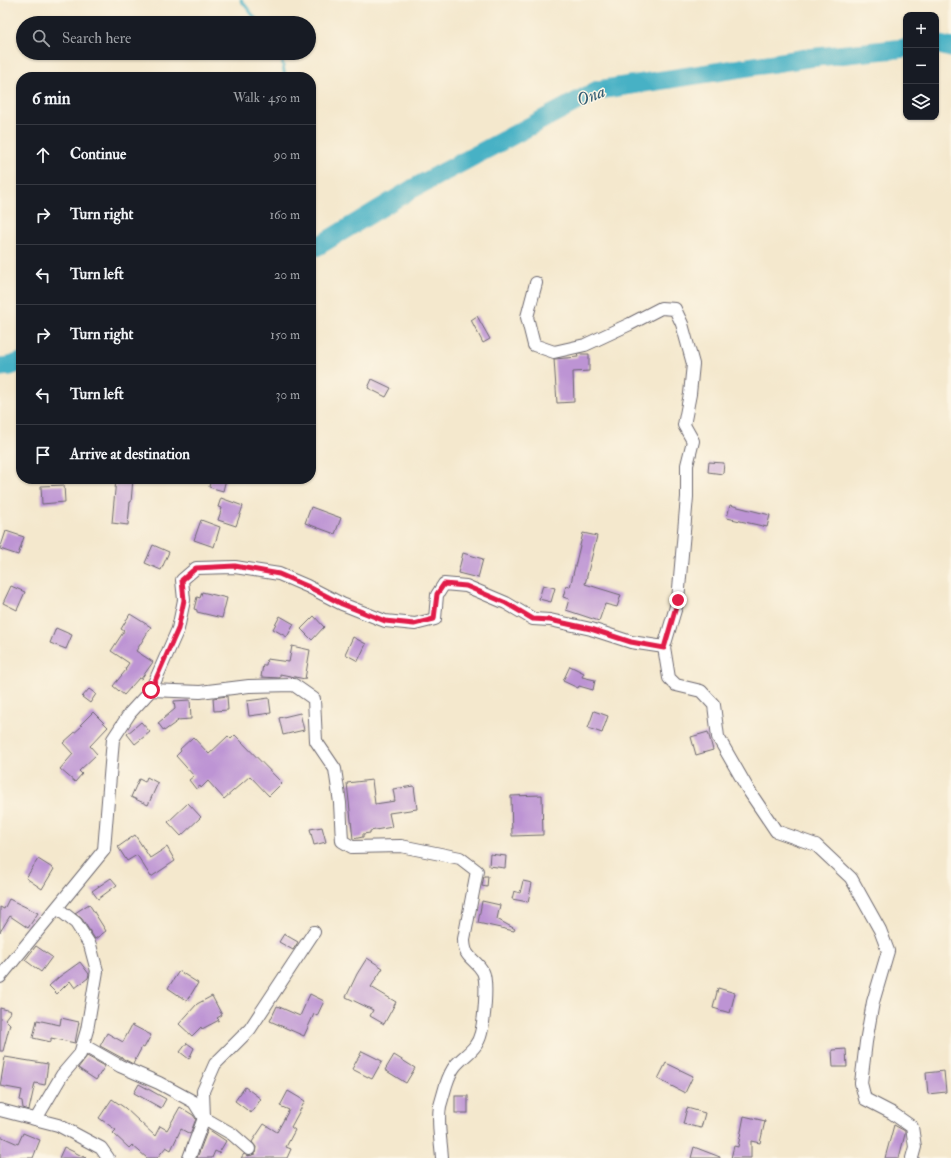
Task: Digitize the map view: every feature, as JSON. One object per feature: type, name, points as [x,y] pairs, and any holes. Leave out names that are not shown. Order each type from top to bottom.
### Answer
[{"type":"street","points":[[536,283],[527,317],[534,345],[554,352],[585,345],[661,308],[675,308],[682,324],[693,364],[690,394],[684,425],[693,441],[687,465],[687,497],[678,600],[664,648],[669,678],[676,685],[701,691],[714,705],[718,737],[749,791],[776,831],[816,846],[851,878],[880,930],[888,951],[873,1002],[861,1083],[865,1099],[892,1113],[912,1127],[915,1147],[912,1158]]},
{"type":"street","points":[[0,978],[104,850],[113,739],[130,713],[151,690],[178,629],[184,600],[182,580],[196,568],[235,566],[279,574],[307,586],[342,604],[385,621],[414,624],[434,619],[437,594],[444,584],[466,586],[506,603],[533,619],[591,629],[631,642],[664,648]]},
{"type":"street","points":[[151,690],[200,692],[249,686],[294,685],[314,699],[316,741],[335,769],[340,803],[342,841],[352,847],[401,846],[460,858],[477,871],[464,939],[464,947],[467,955],[483,972],[485,979],[481,1033],[474,1049],[455,1066],[444,1091],[440,1107],[442,1158]]},
{"type":"street","points":[[36,1119],[62,1075],[80,1054],[87,1030],[97,971],[90,945],[76,923],[57,908]]},
{"type":"street","points":[[189,1158],[204,1118],[203,1090],[215,1064],[250,1029],[314,932]]},
{"type":"street","points":[[83,1045],[120,1066],[159,1083],[194,1102],[204,1118],[232,1134],[249,1149]]},
{"type":"street","points":[[0,1110],[58,1125],[101,1148],[108,1158]]},
{"type":"building","points":[[477,316],[490,339],[483,343],[471,320]]},
{"type":"building","points":[[577,354],[589,354],[589,371],[573,372],[574,402],[557,403],[554,359],[578,357]]},
{"type":"building","points":[[372,379],[391,388],[386,397],[368,388]]},
{"type":"building","points":[[709,462],[724,463],[723,474],[708,472]]},
{"type":"building","points":[[116,484],[133,484],[128,525],[112,523]]},
{"type":"building","points":[[210,484],[225,484],[223,491],[209,487]]},
{"type":"building","points":[[64,485],[65,502],[42,504],[41,486]]},
{"type":"building","points":[[221,498],[243,506],[236,526],[218,520],[222,508],[218,507]]},
{"type":"building","points":[[730,505],[770,515],[767,527],[727,518]]},
{"type":"building","points":[[311,507],[341,518],[335,534],[305,523]]},
{"type":"building","points":[[201,520],[220,527],[214,547],[194,540]]},
{"type":"building","points":[[6,531],[24,537],[18,555],[0,549]]},
{"type":"building","points":[[583,533],[597,536],[585,584],[621,595],[617,607],[605,604],[599,621],[566,610],[569,599],[563,597],[566,586],[570,587]]},
{"type":"building","points":[[153,545],[169,552],[161,570],[145,563]]},
{"type":"building","points":[[463,553],[483,559],[478,578],[458,573]]},
{"type":"building","points":[[543,585],[555,588],[551,602],[539,599]]},
{"type":"building","points":[[11,586],[25,592],[17,610],[3,603]]},
{"type":"building","points":[[202,592],[227,598],[222,618],[197,612],[197,610],[194,609],[197,597],[200,598]]},
{"type":"building","points":[[130,614],[151,627],[136,651],[153,662],[141,679],[139,678],[124,695],[113,686],[126,670],[125,669],[129,663],[111,651],[124,631],[121,629]]},
{"type":"building","points":[[280,616],[294,624],[287,637],[273,629]]},
{"type":"building","points":[[314,616],[324,627],[312,640],[301,629]]},
{"type":"building","points":[[56,628],[72,635],[66,649],[50,643]]},
{"type":"building","points":[[353,637],[366,644],[358,661],[345,654]]},
{"type":"building","points":[[292,646],[310,650],[305,679],[280,674],[280,678],[261,677],[263,665],[266,665],[267,659],[289,662]]},
{"type":"building","points":[[570,666],[584,673],[582,677],[595,680],[593,690],[579,686],[578,688],[563,681]]},
{"type":"building","points":[[89,689],[96,694],[90,703],[82,697]]},
{"type":"building","points":[[227,696],[228,710],[214,711],[213,698]]},
{"type":"building","points":[[269,698],[271,713],[249,716],[247,701]]},
{"type":"building","points":[[190,700],[191,719],[177,720],[178,721],[164,731],[158,723],[175,709],[174,701]]},
{"type":"building","points":[[594,711],[608,716],[602,733],[588,728]]},
{"type":"building","points":[[93,712],[108,727],[90,746],[97,754],[79,771],[82,774],[75,782],[60,769],[73,754],[63,743],[82,726],[80,725]]},
{"type":"building","points":[[300,713],[304,730],[283,735],[279,718]]},
{"type":"building","points":[[141,722],[150,732],[135,744],[127,734]]},
{"type":"building","points":[[708,732],[713,750],[696,755],[691,737]]},
{"type":"building","points":[[235,735],[282,783],[269,796],[250,776],[224,799],[208,781],[201,788],[200,786],[196,789],[189,780],[194,776],[176,756],[181,751],[180,749],[193,737],[209,754],[228,736],[231,739]]},
{"type":"building","points":[[147,777],[158,783],[148,805],[131,797],[139,779],[145,782]]},
{"type":"building","points":[[372,780],[375,804],[395,801],[393,789],[414,786],[417,809],[389,813],[392,827],[370,831],[370,833],[363,834],[363,837],[353,839],[347,783]]},
{"type":"building","points":[[542,795],[543,835],[512,836],[511,796]]},
{"type":"building","points":[[188,803],[201,817],[181,836],[168,822]]},
{"type":"building","points":[[322,827],[326,842],[314,845],[310,829]]},
{"type":"building","points":[[135,835],[150,858],[167,847],[175,861],[151,877],[137,855],[127,861],[118,847]]},
{"type":"building","points":[[490,854],[506,856],[505,868],[489,866]]},
{"type":"building","points":[[38,859],[54,869],[42,889],[26,878]]},
{"type":"building","points":[[484,876],[488,876],[487,887],[482,886]]},
{"type":"building","points":[[111,878],[117,885],[98,899],[92,891]]},
{"type":"building","points":[[523,881],[532,883],[528,902],[512,899],[514,891],[520,893]]},
{"type":"building","points":[[9,899],[38,913],[28,928],[10,916],[0,932],[0,907],[4,909]]},
{"type":"building","points":[[482,901],[500,905],[497,919],[515,929],[514,931],[478,923]]},
{"type":"building","points":[[89,904],[106,931],[95,939],[82,919],[75,913]]},
{"type":"building","points":[[284,934],[298,942],[293,950],[279,942]]},
{"type":"building","points":[[36,946],[52,957],[41,972],[25,960]]},
{"type":"building","points":[[367,958],[383,968],[371,987],[396,1002],[384,1024],[370,1016],[373,1010],[346,997],[357,974]]},
{"type":"building","points":[[80,962],[89,974],[88,978],[75,988],[70,981],[57,994],[49,986]]},
{"type":"building","points":[[179,971],[198,983],[187,1001],[168,988]]},
{"type":"building","points":[[718,988],[735,993],[730,1013],[713,1008]]},
{"type":"building","points":[[310,994],[324,1001],[317,1016],[314,1014],[304,1036],[270,1021],[277,1006],[300,1016]]},
{"type":"building","points":[[212,996],[222,1015],[217,1018],[219,1020],[202,1029],[201,1027],[192,1036],[179,1024],[197,1004]]},
{"type":"building","points":[[0,1008],[11,1011],[5,1019],[10,1024],[3,1051],[0,1051]]},
{"type":"building","points":[[61,1018],[79,1022],[75,1043],[51,1038],[51,1042],[33,1038],[37,1020],[60,1025]]},
{"type":"building","points":[[132,1025],[151,1035],[144,1048],[142,1047],[133,1064],[100,1046],[107,1033],[123,1042]]},
{"type":"building","points":[[187,1043],[194,1048],[189,1059],[180,1052]]},
{"type":"building","points":[[846,1049],[847,1067],[833,1067],[832,1050]]},
{"type":"building","points":[[362,1051],[382,1061],[372,1079],[352,1069]]},
{"type":"building","points":[[394,1055],[415,1068],[406,1083],[385,1070]]},
{"type":"building","points":[[87,1056],[105,1066],[96,1080],[78,1068]]},
{"type":"building","points":[[5,1057],[48,1064],[45,1085],[35,1083],[29,1110],[23,1108],[22,1101],[20,1100],[22,1090],[0,1086]]},
{"type":"building","points":[[666,1063],[693,1076],[685,1093],[658,1079]]},
{"type":"building","points":[[944,1071],[946,1092],[928,1094],[926,1073]]},
{"type":"building","points":[[139,1084],[166,1099],[161,1108],[134,1093]]},
{"type":"building","points":[[245,1087],[261,1099],[251,1113],[235,1101]]},
{"type":"building","points":[[288,1091],[305,1101],[291,1127],[295,1130],[286,1147],[291,1149],[287,1158],[241,1158],[244,1154],[248,1156],[255,1154],[256,1147],[252,1142],[264,1124],[277,1132],[289,1110],[280,1106]]},
{"type":"building","points":[[455,1096],[468,1096],[468,1113],[455,1113]]},
{"type":"building","points":[[112,1099],[125,1108],[155,1136],[160,1126],[167,1130],[180,1107],[193,1115],[196,1119],[190,1134],[181,1129],[171,1150],[166,1147],[157,1158],[147,1158],[132,1145],[129,1148],[113,1133],[116,1130],[99,1118]]},
{"type":"building","points":[[687,1108],[705,1113],[701,1128],[683,1124]]},
{"type":"building","points":[[744,1116],[765,1121],[760,1143],[751,1141],[751,1158],[731,1158],[734,1146],[738,1147]]},
{"type":"building","points":[[894,1125],[905,1131],[899,1158],[885,1158]]},
{"type":"building","points":[[208,1129],[226,1141],[219,1153],[215,1151],[212,1158],[197,1158]]},
{"type":"building","points":[[23,1133],[40,1140],[33,1158],[0,1158],[0,1136],[18,1144]]},
{"type":"building","points":[[64,1147],[86,1158],[59,1158]]},
{"type":"building","points":[[694,1147],[720,1157],[720,1158],[691,1158]]},
{"type":"waterway","points":[[241,0],[254,16]]},
{"type":"waterway","name":"Ona","points":[[939,45],[951,48]]},
{"type":"waterway","name":"Ona","points":[[316,247],[412,189],[598,90],[807,58],[903,48]]},
{"type":"waterway","points":[[282,60],[284,72]]},
{"type":"waterway","points":[[316,235],[318,246]]},
{"type":"waterway","name":"Ona","points":[[0,367],[16,364]]},
{"type":"route","points":[[151,690],[178,629],[184,600],[182,580],[196,568],[235,566],[279,574],[307,586],[342,604],[385,621],[414,624],[434,619],[437,594],[444,584],[466,586],[506,603],[533,619],[550,620],[591,629],[631,642],[664,648],[678,600]]}]
